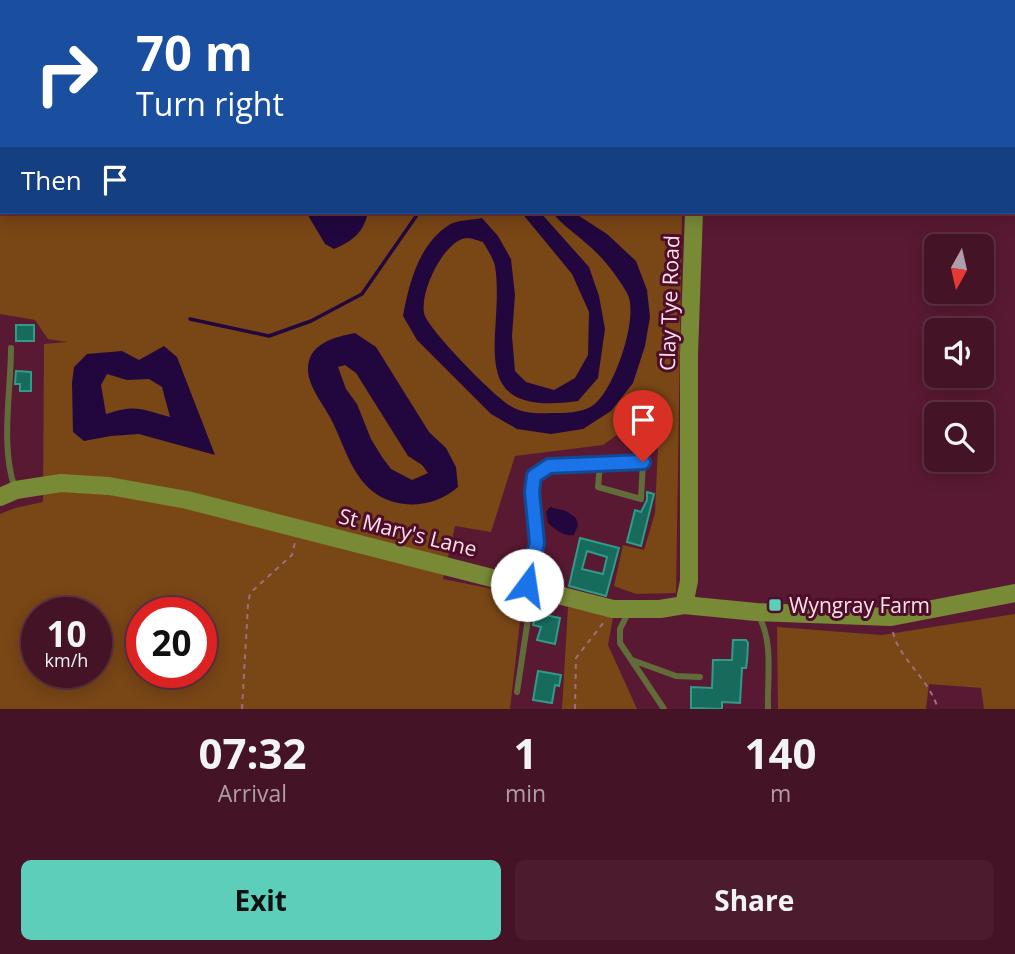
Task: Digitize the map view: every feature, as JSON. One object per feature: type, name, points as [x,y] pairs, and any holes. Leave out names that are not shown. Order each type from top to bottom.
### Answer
[{"type":"main road","name":"Clay Tye Road","points":[[684,606],[689,581],[689,354],[694,214]]},
{"type":"main road","name":"St Mary's Lane","points":[[8,493],[61,483],[108,486],[187,500],[621,609],[684,606],[756,612],[891,617],[1015,593]]},
{"type":"lane","points":[[8,493],[10,474],[7,415],[11,348]]},
{"type":"lane","points":[[517,692],[537,543],[532,492],[534,476],[549,466],[643,462],[641,499],[598,487],[600,464]]},
{"type":"lane","points":[[621,609],[620,643],[664,709]]},
{"type":"lane","points":[[756,612],[764,625],[767,644],[768,709]]},
{"type":"lane","points":[[630,660],[676,676],[700,677]]},
{"type":"path","points":[[242,709],[247,605],[250,593],[292,555],[298,527]]},
{"type":"path","points":[[575,709],[576,658],[621,609]]},
{"type":"path","points":[[891,617],[896,643],[924,679],[938,709]]},
{"type":"shaded area","points":[[0,214],[682,214],[676,593],[636,594],[614,586],[623,545],[644,550],[655,513],[659,423],[639,419],[603,445],[515,456],[491,532],[455,526],[443,579],[523,595],[510,709],[0,709],[0,514],[43,502],[44,344],[67,342],[48,339],[35,320],[0,314]]},
{"type":"shaded area","points":[[307,214],[367,214],[357,235],[347,243],[334,249],[325,244]]},
{"type":"shaded area","points":[[523,214],[542,214],[589,267],[599,296],[605,329],[598,378],[578,401],[541,403],[516,397],[502,384],[496,366],[495,266],[483,242],[467,238],[450,248],[434,270],[424,307],[425,316],[440,337],[466,366],[506,403],[527,412],[583,410],[592,406],[609,386],[623,352],[630,304],[627,293],[604,261],[554,214],[576,214],[607,234],[636,261],[647,290],[650,317],[645,346],[633,383],[611,411],[583,429],[551,434],[517,429],[491,414],[417,340],[403,316],[412,278],[430,243],[452,223],[482,218],[498,236],[511,259],[515,295],[512,336],[515,371],[526,382],[554,390],[575,378],[588,355],[589,312],[572,274]]},
{"type":"shaded area","points":[[355,333],[376,347],[429,432],[446,448],[456,467],[458,487],[447,495],[421,504],[394,502],[370,489],[348,458],[332,421],[313,389],[308,368],[309,359],[318,347],[332,339]],"holes":[[[345,365],[356,373],[408,456],[422,465],[428,473],[412,480],[391,469],[382,457],[371,439],[357,404],[346,389],[338,367]]]},
{"type":"shaded area","points":[[164,346],[177,357],[215,455],[139,434],[84,441],[73,432],[74,367],[87,354],[122,351],[139,360]],"holes":[[[107,374],[127,380],[149,379],[162,387],[170,417],[139,409],[106,414],[101,385]]]},
{"type":"shaded area","points":[[550,507],[566,511],[576,518],[578,525],[574,535],[563,534],[548,523],[546,512]]},
{"type":"shaded area","points":[[568,607],[613,617],[608,645],[637,709],[562,709]]},
{"type":"shaded area","points":[[1015,614],[1015,709],[984,709],[981,688],[929,684],[926,709],[778,709],[777,627],[882,635]]},
{"type":"building","points":[[16,325],[34,325],[34,341],[16,341]]},
{"type":"building","points":[[16,371],[31,372],[31,391],[20,391],[20,384],[15,384]]},
{"type":"building","points":[[647,492],[654,494],[641,546],[627,542],[635,510],[641,512],[647,500]]},
{"type":"building","points":[[580,538],[619,548],[606,596],[569,586]],"holes":[[[587,551],[607,557],[603,574],[582,569]]]},
{"type":"building","points":[[541,614],[560,618],[555,644],[537,640],[541,627],[533,625],[535,616],[540,618]]},
{"type":"building","points":[[733,640],[746,640],[748,643],[746,668],[742,668],[740,703],[722,702],[722,709],[691,708],[691,687],[712,688],[713,660],[732,660]]},
{"type":"building","points":[[538,671],[561,675],[559,686],[555,685],[552,703],[533,700]]},
{"type":"waterway","points":[[190,319],[269,336],[311,321],[362,294],[418,214]]},
{"type":"place","name":"Wyngray Farm","points":[[775,605]]},
{"type":"route","points":[[527,585],[537,543],[532,492],[534,476],[549,466],[643,462]]}]
